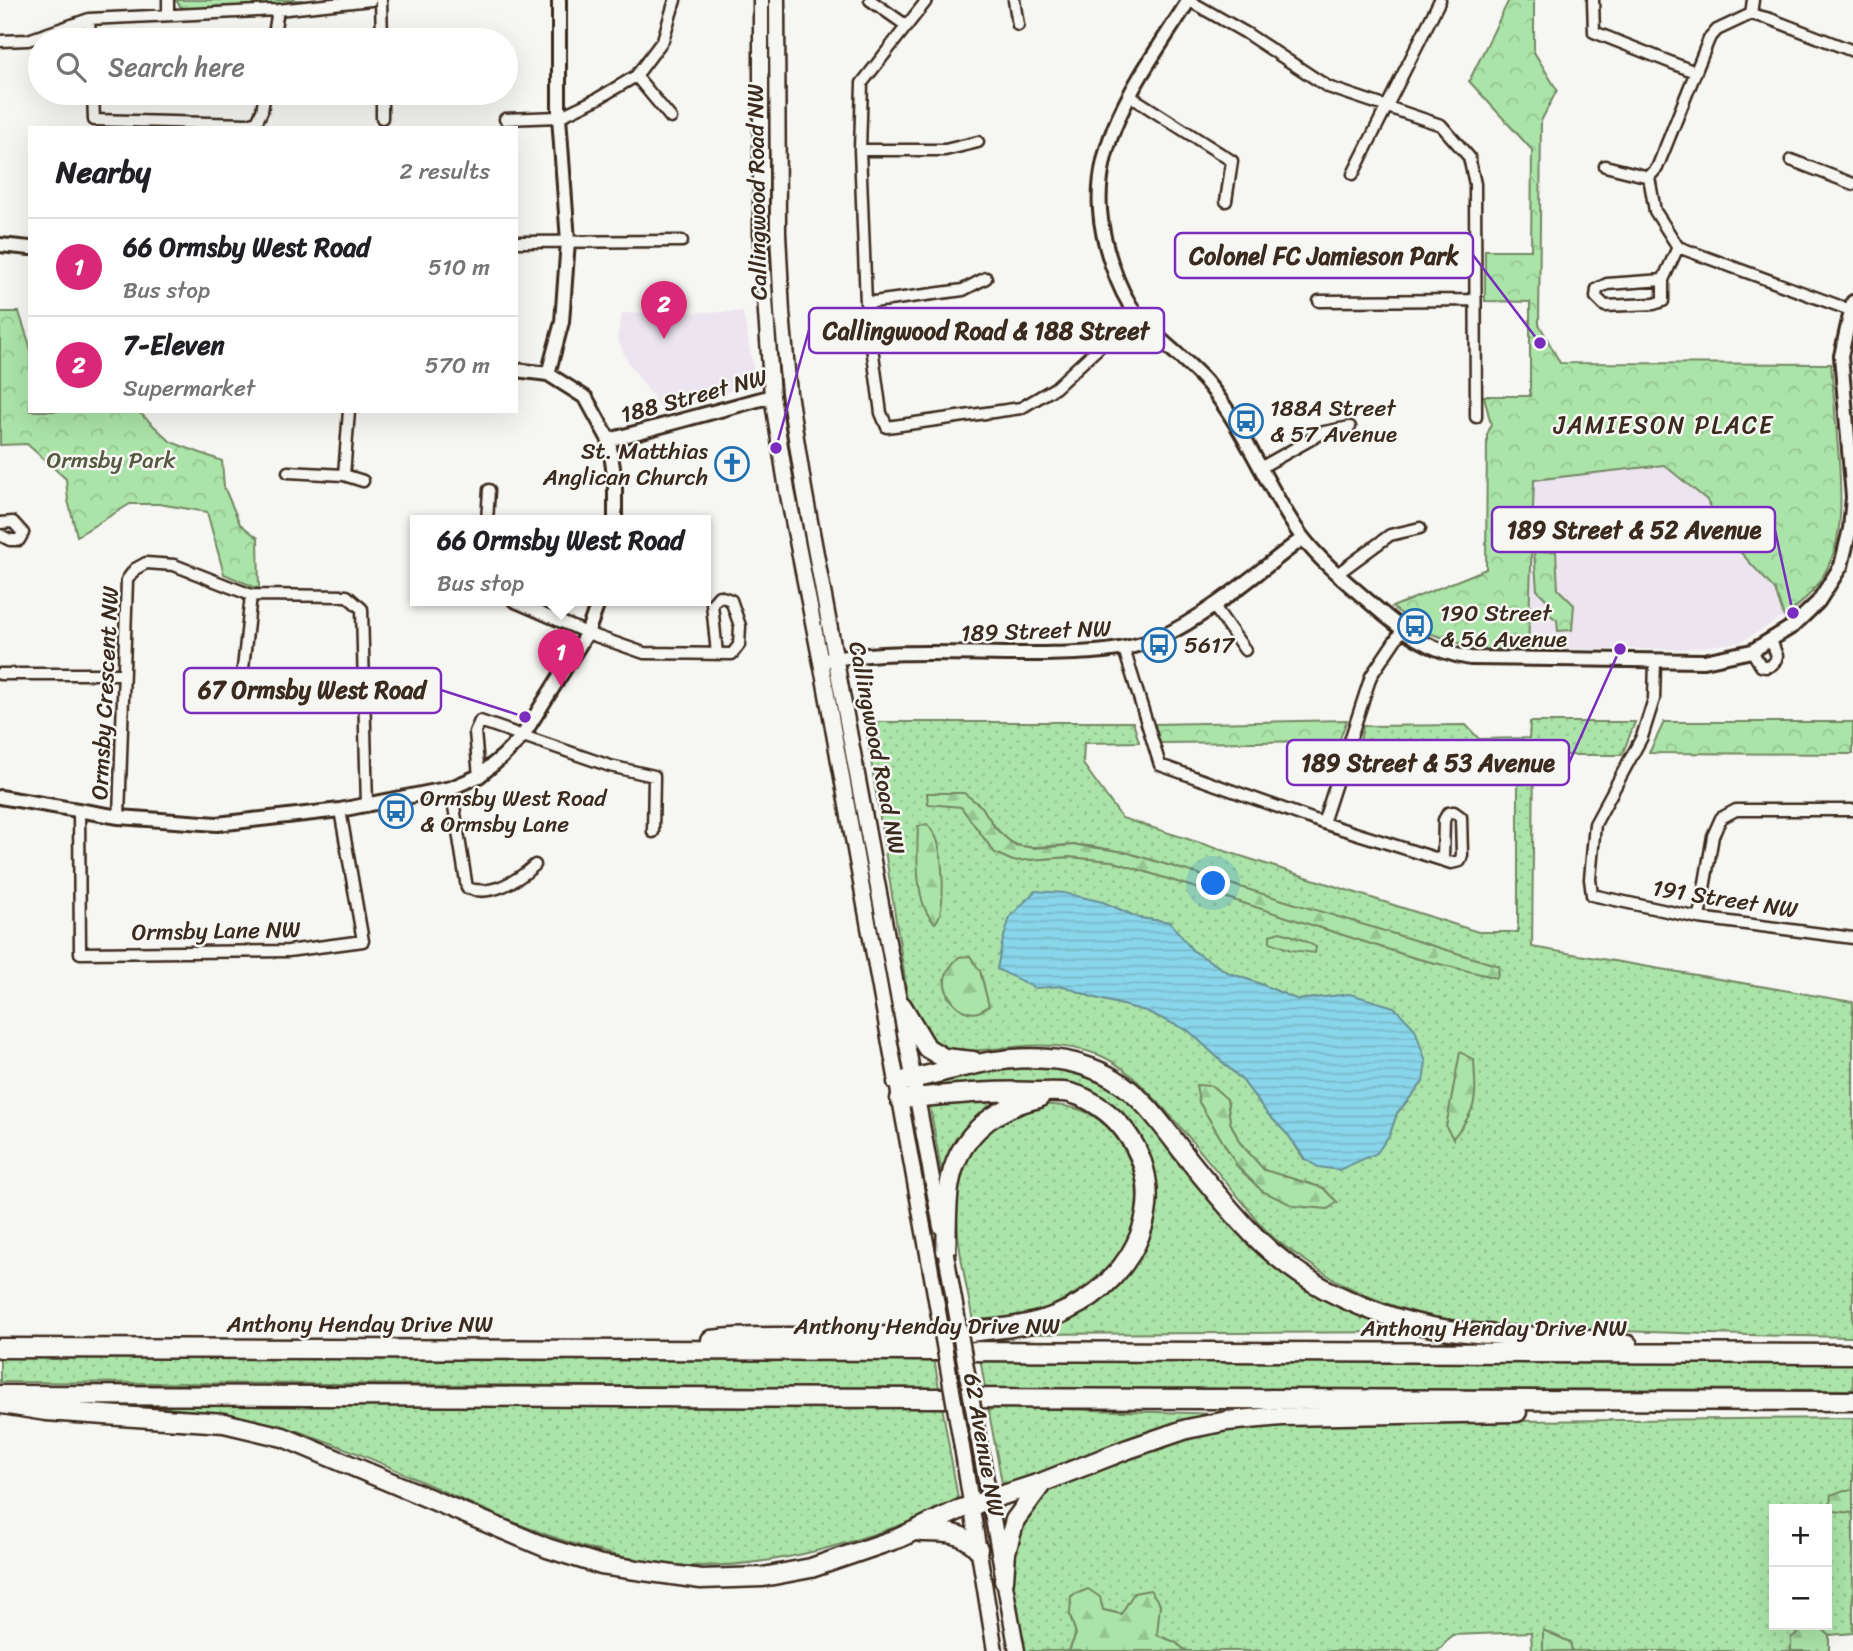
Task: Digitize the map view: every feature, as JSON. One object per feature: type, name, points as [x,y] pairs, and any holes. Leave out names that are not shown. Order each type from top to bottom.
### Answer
[{"type":"highway","points":[[902,1006],[927,1048],[944,1058],[983,1063]]},
{"type":"highway","points":[[908,1089],[983,1063],[1023,1058],[1051,1059],[1090,1068],[1115,1079],[1148,1108],[1246,1227],[1271,1252],[1303,1275],[1347,1299],[1390,1316],[1423,1325],[1460,1331],[1600,1340],[1680,1353]]},
{"type":"highway","points":[[643,1349],[724,1338],[968,1332],[1037,1322],[1091,1298],[1112,1278],[1128,1258],[1143,1231],[1148,1205],[1146,1170],[1135,1144],[1116,1120],[1093,1102],[1070,1093],[908,1089]]},
{"type":"highway","points":[[937,1254],[956,1160],[988,1118],[1017,1103],[1070,1093]]},
{"type":"highway","name":"Anthony Henday Drive NW","points":[[0,1348],[1853,1354]]},
{"type":"highway","points":[[0,1395],[1853,1401]]},
{"type":"highway","points":[[0,1404],[46,1411],[225,1423],[283,1437],[547,1548],[601,1564],[701,1579],[763,1577],[811,1568],[914,1532],[972,1505],[1175,1433],[1227,1421],[1282,1416],[1527,1412],[1608,1400]]},
{"type":"highway","points":[[1004,1580],[1006,1552],[1015,1520],[1043,1482]]},
{"type":"highway","points":[[914,1532],[949,1532],[964,1537],[978,1549]]},
{"type":"main road","name":"Callingwood Road NW","points":[[761,0],[761,243],[772,396],[787,490],[908,1089],[937,1254],[990,1499]]},
{"type":"main road","name":"Callingwood Road NW","points":[[777,0],[778,233],[789,393],[804,489],[902,1006],[908,1089]]},
{"type":"main road","name":"62 Avenue NW","points":[[937,1254],[962,1447],[995,1651]]},
{"type":"main road","name":"62 Avenue NW","points":[[990,1499],[1017,1651]]},
{"type":"street","points":[[168,0],[168,14]]},
{"type":"street","points":[[62,28],[89,19],[278,10],[371,0]]},
{"type":"street","points":[[382,0],[382,28]]},
{"type":"street","points":[[548,374],[562,322],[568,241],[559,117],[559,0]]},
{"type":"street","points":[[505,119],[559,117],[636,76],[663,40],[675,0]]},
{"type":"street","points":[[870,0],[906,26]]},
{"type":"street","points":[[927,0],[862,83],[860,150],[866,303],[881,413],[887,427],[1021,408],[1055,388],[1136,313]]},
{"type":"street","points":[[1014,0],[1018,25]]},
{"type":"street","points":[[1476,416],[1475,184],[1469,157],[1441,125],[1328,87],[1246,33],[1189,0],[1129,96],[1110,138],[1101,179],[1100,211],[1109,254],[1119,282],[1136,313],[1207,384],[1239,431],[1303,538],[1337,575],[1402,630],[1446,654],[1470,659],[1704,661],[1752,651],[1793,626],[1818,602],[1846,567],[1853,497],[1841,356],[1852,307],[1678,247],[1655,211],[1649,177],[1657,167],[1709,39],[1717,30],[1752,14],[1853,51]]},
{"type":"street","points":[[1594,0],[1594,32],[1695,72]]},
{"type":"street","points":[[1752,14],[1754,0]]},
{"type":"street","points":[[1353,174],[1437,1]]},
{"type":"street","points":[[275,28],[278,10]]},
{"type":"street","points":[[89,19],[89,28]]},
{"type":"street","points":[[0,41],[28,40]]},
{"type":"street","points":[[636,76],[671,118]]},
{"type":"street","points":[[1129,96],[1232,161],[1226,201]]},
{"type":"street","points":[[93,105],[94,120],[248,124],[257,121],[263,105]]},
{"type":"street","points":[[382,105],[382,118]]},
{"type":"street","points":[[860,150],[945,150],[978,142]]},
{"type":"street","points":[[1791,160],[1853,184]]},
{"type":"street","points":[[1605,166],[1649,177]]},
{"type":"street","points":[[518,242],[682,241]]},
{"type":"street","points":[[0,245],[28,248]]},
{"type":"street","points":[[1663,280],[1607,284],[1597,289],[1596,297],[1605,306],[1654,304],[1663,300],[1663,280],[1678,247]]},
{"type":"street","points":[[866,303],[963,290],[986,278]]},
{"type":"street","points":[[1319,301],[1474,300]]},
{"type":"street","points":[[518,370],[548,374],[586,398],[609,440],[615,482],[615,515]]},
{"type":"street","name":"188 Street NW","points":[[609,440],[758,398],[789,393]]},
{"type":"street","points":[[344,475],[349,413]]},
{"type":"street","points":[[1260,468],[1324,432],[1350,427]]},
{"type":"street","points":[[288,471],[344,475],[363,481]]},
{"type":"street","points":[[487,515],[489,490]]},
{"type":"street","points":[[0,523],[13,522],[23,533],[19,540],[10,540],[0,535]]},
{"type":"street","points":[[1337,575],[1390,535],[1420,528]]},
{"type":"street","name":"189 Street NW","points":[[821,661],[881,653],[994,655],[1087,653],[1124,649],[1158,638],[1213,605],[1303,538]]},
{"type":"street","name":"Ormsby Crescent NW","points":[[119,817],[127,580],[135,569],[146,563],[174,565],[251,595],[347,596],[362,609],[367,806]]},
{"type":"street","points":[[240,696],[251,595]]},
{"type":"street","points":[[525,606],[587,633],[644,653],[717,654],[732,654],[739,645],[740,626],[731,600],[719,596],[712,604],[717,654]]},
{"type":"street","points":[[1213,605],[1245,650]]},
{"type":"street","points":[[0,797],[119,817],[217,824],[367,806],[451,788],[479,776],[522,737],[587,633],[597,606]]},
{"type":"street","points":[[1323,823],[1371,676],[1402,630]]},
{"type":"street","points":[[1752,651],[1761,666],[1772,665],[1777,656],[1771,640]]},
{"type":"street","points":[[1124,649],[1160,765],[1323,823],[1451,863],[1462,859],[1461,817],[1454,812],[1448,813],[1444,820],[1443,859]]},
{"type":"street","name":"191 Street NW","points":[[1655,661],[1654,699],[1642,737],[1595,824],[1590,879],[1592,895],[1699,918],[1853,938]]},
{"type":"street","points":[[0,674],[124,674]]},
{"type":"street","points":[[479,776],[475,732],[480,721],[610,766],[654,776],[653,832]]},
{"type":"street","points":[[451,788],[467,888],[481,893],[518,879],[535,865]]},
{"type":"street","name":"Ormsby Lane NW","points":[[79,810],[80,953],[288,951],[363,941],[340,810]]},
{"type":"street","points":[[1699,918],[1713,836],[1721,818],[1737,810],[1853,810]]},
{"type":"shaded area","points":[[743,312],[756,382],[664,413],[628,362],[617,338],[622,313]]},
{"type":"shaded area","points":[[1664,465],[1707,500],[1720,530],[1775,590],[1784,617],[1740,642],[1686,649],[1528,649],[1534,480]]},
{"type":"green space","points":[[176,0],[304,0],[253,7],[185,9]]},
{"type":"green space","points":[[1509,0],[1534,0],[1534,52],[1557,90],[1541,121],[1539,324],[1560,363],[1831,364],[1839,460],[1839,528],[1835,548],[1818,584],[1784,617],[1775,590],[1720,530],[1707,500],[1664,465],[1534,480],[1528,649],[1476,649],[1426,632],[1392,607],[1486,569],[1487,435],[1491,425],[1484,396],[1530,396],[1530,302],[1485,301],[1485,250],[1531,250],[1532,150],[1469,81]]},
{"type":"green space","name":"Ormsby Park","points":[[0,312],[19,312],[28,340],[28,413],[140,413],[171,442],[222,461],[224,487],[240,524],[258,538],[259,589],[224,574],[207,512],[159,504],[130,504],[77,536],[66,479],[27,444],[0,445]]},
{"type":"green space","points":[[1556,551],[1558,589],[1574,605],[1572,630],[1558,631],[1557,620],[1546,612],[1547,600],[1537,590],[1534,552]]},
{"type":"green space","points":[[1347,720],[1339,741],[1160,743],[1155,724]]},
{"type":"green space","points":[[865,722],[1133,722],[1139,742],[1084,743],[1083,764],[1122,818],[1478,932],[1518,932],[1518,754],[1461,755],[1445,743],[1360,742],[1363,726],[1466,725],[1479,739],[1529,738],[1530,722],[1635,722],[1622,755],[1534,755],[1532,947],[1853,1002],[1853,1337],[1493,1325],[1414,1312],[1376,1300],[1338,1282],[1273,1237],[1166,1111],[1115,1063],[1089,1052],[1057,1046],[948,1050],[925,1035],[908,998]],"holes":[[[961,807],[982,807],[1002,835],[1021,846],[1082,845],[1125,852],[1498,966],[1497,977],[1415,958],[1112,861],[1069,857],[1013,861],[995,853]],[[1103,902],[1139,918],[1170,922],[1192,950],[1229,973],[1298,1000],[1350,994],[1423,1082],[1397,1113],[1390,1134],[1304,1159],[1289,1136],[1267,1113],[1243,1081],[1189,1031],[1146,1011],[1092,997],[1064,986]],[[980,971],[988,1006],[964,1011],[948,997],[944,979]],[[1461,1053],[1453,1138],[1447,1128]],[[1227,1099],[1230,1122],[1240,1143],[1264,1170],[1323,1188],[1337,1202],[1262,1191],[1238,1167],[1199,1102]]]},
{"type":"green space","points":[[1664,722],[1853,722],[1853,754],[1649,753]]},
{"type":"green space","points":[[927,793],[964,793],[982,807],[995,828],[1014,845],[1034,848],[1077,845],[1125,852],[1499,966],[1497,978],[1415,958],[1112,861],[1069,857],[1013,861],[995,853],[961,807],[928,804]]},
{"type":"green space","points":[[927,824],[936,837],[942,868],[941,907],[935,923],[923,904],[918,878],[918,826]]},
{"type":"green space","points":[[1280,932],[1316,947],[1315,953],[1291,950],[1270,942],[1270,935]]},
{"type":"green space","points":[[970,956],[980,971],[989,1006],[971,1013],[953,1002],[945,982],[948,970],[957,959]]},
{"type":"green space","points":[[1460,1052],[1474,1060],[1475,1094],[1468,1118],[1453,1138],[1446,1127]]},
{"type":"green space","points":[[1016,1065],[1083,1070],[1113,1084],[1141,1110],[1274,1259],[1436,1332],[1009,1334],[1070,1312],[1113,1289],[1141,1254],[1152,1226],[1156,1198],[1153,1169],[1144,1142],[1129,1119],[1107,1100],[1078,1087],[1063,1084],[1008,1084],[935,1091],[930,1089],[929,1084],[932,1081]]},
{"type":"green space","points":[[1196,1085],[1212,1086],[1227,1099],[1230,1122],[1240,1143],[1264,1170],[1323,1188],[1337,1202],[1328,1209],[1294,1206],[1262,1191],[1238,1167],[1199,1102]]},
{"type":"green space","points":[[985,1100],[989,1106],[971,1123],[959,1140],[943,1181],[931,1104]]},
{"type":"green space","points":[[1035,1104],[1082,1110],[1106,1126],[1120,1142],[1130,1161],[1135,1181],[1137,1202],[1133,1223],[1126,1243],[1113,1261],[1069,1297],[1029,1314],[973,1322],[957,1220],[962,1170],[971,1147],[987,1127],[1004,1116]]},
{"type":"green space","points":[[0,1358],[934,1358],[939,1388],[0,1382]]},
{"type":"green space","points":[[980,1358],[1853,1362],[1853,1390],[985,1388]]},
{"type":"green space","points":[[130,1403],[942,1406],[959,1504],[858,1539],[792,1556],[723,1565],[664,1564],[609,1554],[559,1539],[335,1444],[297,1431],[235,1416],[130,1406]]},
{"type":"green space","points":[[988,1407],[1254,1415],[1012,1484],[1002,1483]]},
{"type":"green space","points":[[1853,1418],[1853,1490],[1844,1490],[1834,1511],[1853,1513],[1853,1633],[1829,1635],[1823,1630],[1832,1630],[1832,1504],[1769,1504],[1769,1630],[1815,1630],[1791,1638],[1791,1651],[1572,1651],[1570,1642],[1543,1631],[1543,1651],[1532,1651],[1531,1632],[1452,1635],[1438,1651],[1186,1651],[1175,1642],[1156,1635],[1160,1604],[1122,1614],[1103,1610],[1070,1615],[1076,1634],[1069,1651],[1024,1651],[1010,1574],[1018,1525],[1036,1500],[1055,1483],[1185,1438],[1269,1423]]},
{"type":"green space","points":[[1853,1490],[1853,1513],[1834,1511],[1830,1504],[1831,1495]]},
{"type":"green space","points":[[1088,1589],[1100,1597],[1103,1610],[1121,1614],[1134,1593],[1150,1590],[1160,1604],[1157,1635],[1175,1642],[1186,1651],[1069,1651],[1076,1634],[1070,1615],[1071,1596]]},
{"type":"green space","points":[[1543,1630],[1570,1642],[1572,1651],[1543,1651]]},
{"type":"green space","points":[[1801,1630],[1823,1630],[1829,1635],[1829,1651],[1791,1651],[1791,1638]]},
{"type":"water","points":[[1035,891],[1064,893],[1103,902],[1139,918],[1170,922],[1192,950],[1229,973],[1298,1000],[1350,994],[1394,1007],[1415,1029],[1426,1062],[1423,1082],[1397,1113],[1390,1134],[1377,1153],[1339,1170],[1318,1167],[1305,1159],[1243,1081],[1189,1031],[1146,1011],[1092,997],[1064,986],[1035,988],[997,969],[1010,917]]},
{"type":"place","name":"7-Eleven","points":[[664,339]]},
{"type":"place","name":"Colonel FC Jamieson Park","points":[[1540,343]]},
{"type":"place","name":"188A Street & 57 Avenue","points":[[1246,421]]},
{"type":"place","name":"Callingwood Road & 188 Street","points":[[776,448]]},
{"type":"place","name":"St. Matthias Anglican Church","points":[[732,464]]},
{"type":"place","name":"189 Street & 52 Avenue","points":[[1793,613]]},
{"type":"place","name":"190 Street & 56 Avenue","points":[[1415,626]]},
{"type":"place","name":"5617","points":[[1159,645]]},
{"type":"place","name":"189 Street & 53 Avenue","points":[[1620,649]]},
{"type":"place","name":"66 Ormsby West Road","points":[[561,687]]},
{"type":"place","name":"67 Ormsby West Road","points":[[525,717]]},
{"type":"place","name":"Ormsby West Road & Ormsby Lane","points":[[396,811]]},
{"type":"district","name":"JAMIESON PLACE","points":[[1664,425]]}]
